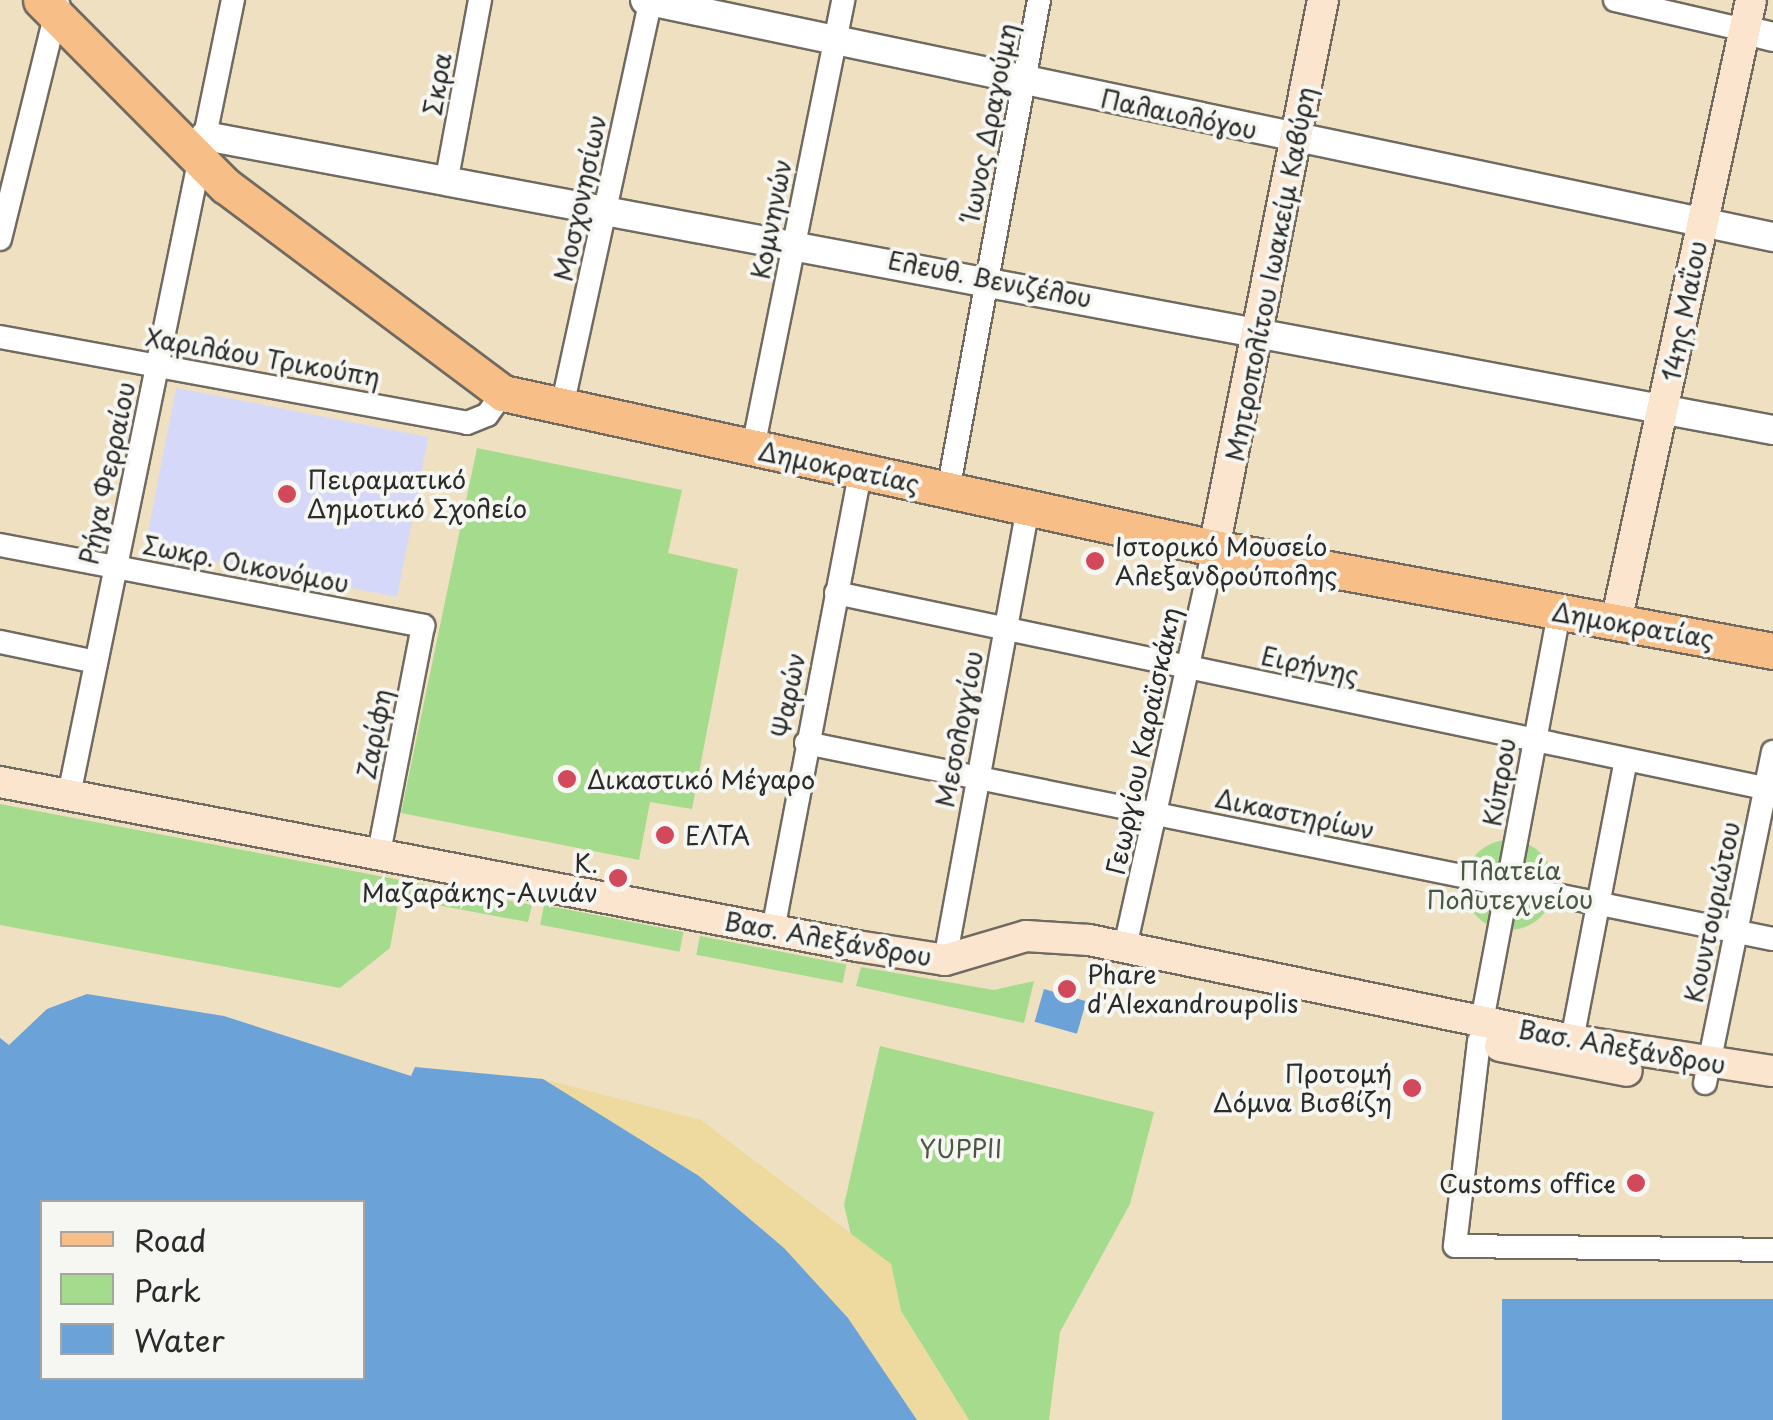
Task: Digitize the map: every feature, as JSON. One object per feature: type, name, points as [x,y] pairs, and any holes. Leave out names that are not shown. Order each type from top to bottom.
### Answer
[{"type":"main road","name":"Μητροπολίτου Ιωακείμ Καβύρη","points":[[1214,548],[1261,332],[1323,0]]},
{"type":"main road","name":"14ης Μαΐου","points":[[1616,622],[1701,224],[1759,33],[1752,0]]},
{"type":"main road","name":"Δημοκρατίας","points":[[52,5],[202,149],[502,393],[1214,548],[1773,651]]},
{"type":"main road","name":"Βασ. Αλεξάνδρου","points":[[0,782],[944,960],[1026,936],[1125,946],[1472,1026],[1706,1074],[1773,1071]]},
{"type":"main road","name":"Βασ. Αλεξάνδρου","points":[[1472,1026],[1572,1040],[1773,1090]]},
{"type":"street","name":"Ρήγα Φερραίου","points":[[69,795],[233,0]]},
{"type":"street","name":"Σκρα","points":[[448,178],[480,0]]},
{"type":"street","name":"Παλαιολόγου","points":[[649,0],[1773,238]]},
{"type":"street","name":"Μοσχονησίων","points":[[562,407],[649,0]]},
{"type":"street","name":"Κομνηνών","points":[[753,448],[843,0]]},
{"type":"street","name":"Ίωνος Δραγούμη","points":[[948,491],[1039,0]]},
{"type":"street","points":[[1614,0],[1759,33]]},
{"type":"street","points":[[0,239],[52,5]]},
{"type":"street","name":"Ελευθ. Βενιζέλου","points":[[202,149],[448,178],[1773,430]]},
{"type":"street","name":"Χαριλάου Τρικούπη","points":[[0,337],[468,423],[487,415],[502,393]]},
{"type":"street","name":"Ψαρών","points":[[774,930],[806,743],[860,472]]},
{"type":"street","name":"Μεσολογγίου","points":[[944,960],[1028,508]]},
{"type":"street","name":"Σωκρ. Οικονόμου","points":[[0,546],[423,626]]},
{"type":"street","name":"Γεωργίου Καραϊσκάκη","points":[[1125,946],[1214,548]]},
{"type":"street","name":"Ειρήνης","points":[[836,594],[1770,790]]},
{"type":"street","name":"Κύπρου","points":[[1558,612],[1508,886],[1472,1026],[1470,1099],[1455,1246],[1773,1250]]},
{"type":"street","name":"Ζαρίφη","points":[[379,852],[423,626]]},
{"type":"street","points":[[0,642],[96,662]]},
{"type":"street","name":"Δικαστηρίων","points":[[806,743],[1773,938]]},
{"type":"street","name":"Κουντουριώτου","points":[[1706,1074],[1770,790],[1773,752]]},
{"type":"street","points":[[1572,1040],[1626,760]]},
{"type":"shaded area","name":"Πειραματικό Δημοτικό Σχολείο","points":[[176,388],[428,437],[397,597],[145,548]]},
{"type":"green space","points":[[477,448],[682,490],[668,553],[738,569],[692,809],[650,802],[639,860],[401,813]]},
{"type":"green space","points":[[0,804],[532,905],[528,922],[399,898],[390,948],[340,988],[0,925]]},
{"type":"green space","name":"Πλατεία Πολυτεχνείου","points":[[1509,840],[1526,843],[1541,853],[1551,868],[1551,902],[1541,917],[1526,927],[1509,930],[1492,927],[1477,917],[1467,902],[1464,885],[1467,868],[1477,853],[1492,843]]},
{"type":"green space","points":[[544,905],[683,932],[680,952],[540,925]]},
{"type":"green space","points":[[700,936],[846,964],[843,983],[696,955]]},
{"type":"green space","points":[[861,967],[994,990],[1034,981],[1024,1023],[856,986]]},
{"type":"green space","name":"YUPPII","points":[[880,1046],[1154,1112],[1130,1204],[1060,1332],[1049,1420],[969,1420],[901,1311],[891,1264],[852,1239],[844,1205]]},
{"type":"sand","points":[[543,1079],[701,1120],[891,1264],[901,1312],[969,1420],[917,1420],[848,1318],[784,1248],[699,1176]]},
{"type":"water","points":[[1044,989],[1086,1001],[1077,1034],[1035,1022]]},
{"type":"water","points":[[87,994],[224,1016],[411,1076],[415,1067],[543,1079],[699,1176],[784,1248],[848,1318],[917,1420],[0,1420],[0,1038],[9,1045],[47,1009]]},
{"type":"water","points":[[1502,1299],[1773,1299],[1773,1420],[1502,1420]]},
{"type":"place","name":"Πειραματικό Δημοτικό Σχολείο","points":[[287,494]]},
{"type":"place","name":"Ιστορικό Μουσείο Αλεξανδρούπολης","points":[[1095,561]]},
{"type":"place","name":"Δικαστικό Μέγαρο","points":[[567,779]]},
{"type":"place","name":"ΕΛΤΑ","points":[[665,835]]},
{"type":"place","name":"K. Μαζαράκης-Αινιάν","points":[[618,878]]},
{"type":"place","name":"Phare d'Alexandroupolis","points":[[1067,989]]},
{"type":"place","name":"Προτομή Δόμνα Βισβίζη","points":[[1412,1088]]},
{"type":"place","name":"Customs office","points":[[1636,1183]]}]
